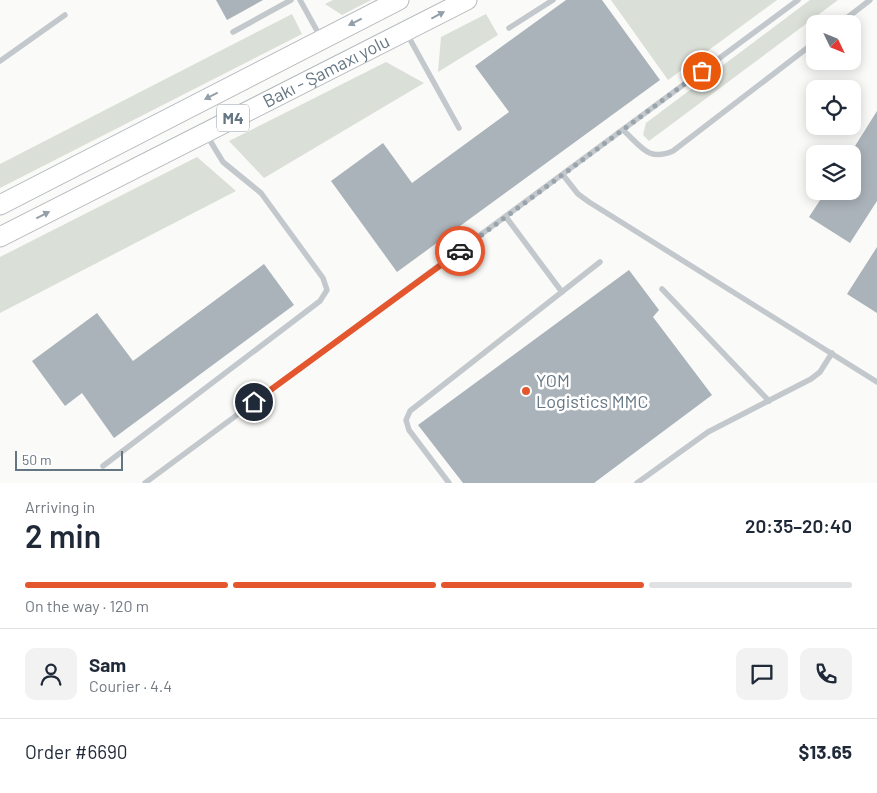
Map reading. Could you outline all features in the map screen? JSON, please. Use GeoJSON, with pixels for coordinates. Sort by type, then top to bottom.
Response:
{"type":"FeatureCollection","features":[{"type":"Feature","properties":{"kind":"highway","name":"Bakı - Şamaxı yolu"},"geometry":{"type":"LineString","coordinates":[[0,205],[399,0]]}},
{"type":"Feature","properties":{"kind":"highway","name":"Bakı - Şamaxı yolu"},"geometry":{"type":"LineString","coordinates":[[0,237],[467,0]]}},
{"type":"Feature","properties":{"kind":"lane"},"geometry":{"type":"LineString","coordinates":[[233,32],[290,0]]}},
{"type":"Feature","properties":{"kind":"lane"},"geometry":{"type":"LineString","coordinates":[[300,0],[322,39]]}},
{"type":"Feature","properties":{"kind":"lane"},"geometry":{"type":"LineString","coordinates":[[509,28],[552,0]]}},
{"type":"Feature","properties":{"kind":"lane"},"geometry":{"type":"LineString","coordinates":[[145,483],[798,0]]}},
{"type":"Feature","properties":{"kind":"lane"},"geometry":{"type":"LineString","coordinates":[[851,15],[870,0]]}},
{"type":"Feature","properties":{"kind":"lane"},"geometry":{"type":"LineString","coordinates":[[0,61],[66,15]]}},
{"type":"Feature","properties":{"kind":"lane"},"geometry":{"type":"LineString","coordinates":[[406,32],[459,128]]}},
{"type":"Feature","properties":{"kind":"lane"},"geometry":{"type":"LineString","coordinates":[[622,130],[652,156],[667,154],[806,49]]}},
{"type":"Feature","properties":{"kind":"lane"},"geometry":{"type":"LineString","coordinates":[[104,466],[320,301],[327,290],[324,278],[267,201],[223,162],[205,133]]}},
{"type":"Feature","properties":{"kind":"lane"},"geometry":{"type":"LineString","coordinates":[[563,175],[578,194],[589,202],[877,382]]}},
{"type":"Feature","properties":{"kind":"lane"},"geometry":{"type":"LineString","coordinates":[[506,217],[562,292]]}},
{"type":"Feature","properties":{"kind":"lane"},"geometry":{"type":"LineString","coordinates":[[449,483],[409,430],[406,420],[410,411],[600,262]]}},
{"type":"Feature","properties":{"kind":"lane"},"geometry":{"type":"LineString","coordinates":[[662,289],[769,401]]}},
{"type":"Feature","properties":{"kind":"lane"},"geometry":{"type":"LineString","coordinates":[[637,483],[708,432],[811,379],[820,372],[832,353]]}},
{"type":"Feature","properties":{"kind":"shaded area"},"geometry":{"type":"Polygon","coordinates":[[[333,0],[371,0],[342,15],[325,4],[333,0]]]}},
{"type":"Feature","properties":{"kind":"shaded area"},"geometry":{"type":"Polygon","coordinates":[[[611,0],[777,0],[668,80],[611,0]]]}},
{"type":"Feature","properties":{"kind":"shaded area"},"geometry":{"type":"Polygon","coordinates":[[[810,0],[838,0],[818,15],[806,15],[806,24],[649,141],[643,135],[646,123],[810,0]]]}},
{"type":"Feature","properties":{"kind":"shaded area"},"geometry":{"type":"Polygon","coordinates":[[[292,14],[302,34],[0,188],[0,164],[292,14]]]}},
{"type":"Feature","properties":{"kind":"shaded area"},"geometry":{"type":"Polygon","coordinates":[[[486,14],[498,35],[438,72],[441,37],[486,14]]]}},
{"type":"Feature","properties":{"kind":"shaded area"},"geometry":{"type":"Polygon","coordinates":[[[386,62],[424,83],[264,178],[229,141],[386,62]]]}},
{"type":"Feature","properties":{"kind":"shaded area"},"geometry":{"type":"Polygon","coordinates":[[[197,157],[236,191],[0,313],[0,257],[197,157]]]}},
{"type":"Feature","properties":{"kind":"building"},"geometry":{"type":"Polygon","coordinates":[[[216,0],[263,0],[227,20],[216,0]]]}},
{"type":"Feature","properties":{"kind":"building"},"geometry":{"type":"Polygon","coordinates":[[[566,0],[602,0],[660,80],[397,272],[331,181],[383,143],[412,183],[509,112],[475,66],[566,0]]]}},
{"type":"Feature","properties":{"kind":"building"},"geometry":{"type":"Polygon","coordinates":[[[877,111],[877,201],[850,243],[809,217],[820,200],[861,200],[861,145],[856,145],[877,111]]]}},
{"type":"Feature","properties":{"kind":"building"},"geometry":{"type":"Polygon","coordinates":[[[877,247],[877,313],[847,294],[877,247]]]}},
{"type":"Feature","properties":{"kind":"building"},"geometry":{"type":"Polygon","coordinates":[[[264,264],[294,305],[114,438],[82,393],[65,406],[32,361],[97,313],[133,361],[264,264]]]}},
{"type":"Feature","properties":{"kind":"building"},"geometry":{"type":"Polygon","coordinates":[[[629,270],[659,310],[653,317],[712,395],[594,483],[463,483],[418,425],[629,270]]]}},
{"type":"Feature","properties":{"kind":"way so far"},"geometry":{"type":"LineString","coordinates":[[460,251],[702,71]]}},
{"type":"Feature","properties":{"kind":"place","name":"YOM Logistics MMC"},"geometry":{"type":"Point","coordinates":[526,391]}},
{"type":"Feature","properties":{"kind":"route"},"geometry":{"type":"LineString","coordinates":[[254,402],[460,251]]}}]}
